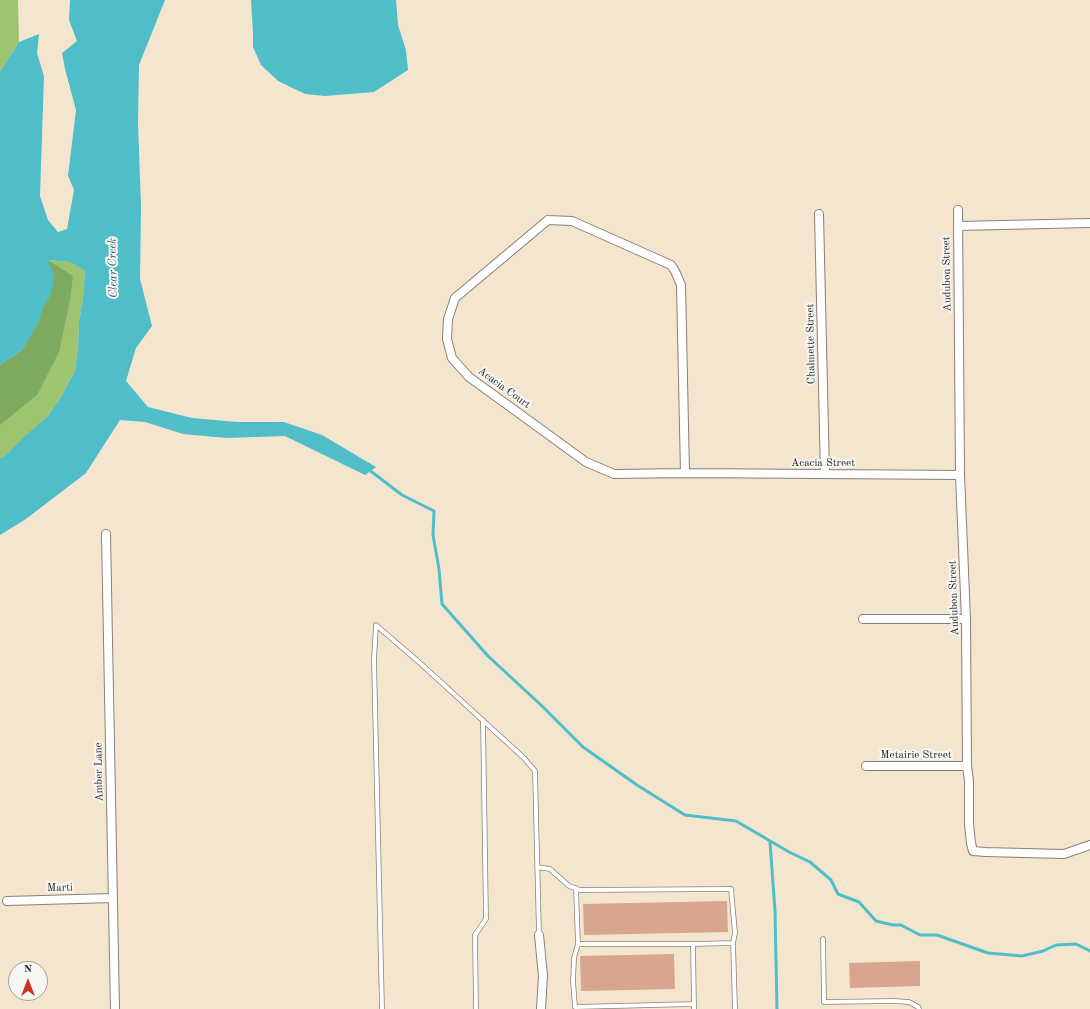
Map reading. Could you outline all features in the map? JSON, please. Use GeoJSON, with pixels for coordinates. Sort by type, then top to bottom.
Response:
{"type":"FeatureCollection","features":[{"type":"Feature","properties":{"kind":"street","name":"Audubon Street"},"geometry":{"type":"LineString","coordinates":[[958,210],[960,474],[966,619],[967,766],[969,781],[970,843],[973,851],[1064,854],[1090,845]]}},
{"type":"Feature","properties":{"kind":"street","name":"Chalmette Street"},"geometry":{"type":"LineString","coordinates":[[819,214],[825,474]]}},
{"type":"Feature","properties":{"kind":"street","name":"Acacia Court"},"geometry":{"type":"LineString","coordinates":[[548,220],[572,221],[671,264],[681,285],[685,472],[614,474],[586,462],[469,377],[452,358],[447,339],[448,320],[455,298],[548,220]]}},
{"type":"Feature","properties":{"kind":"street"},"geometry":{"type":"LineString","coordinates":[[958,226],[1090,223]]}},
{"type":"Feature","properties":{"kind":"street","name":"Acacia Street"},"geometry":{"type":"LineString","coordinates":[[685,472],[960,474]]}},
{"type":"Feature","properties":{"kind":"street","name":"Amber Lane"},"geometry":{"type":"LineString","coordinates":[[106,534],[115,1009]]}},
{"type":"Feature","properties":{"kind":"street"},"geometry":{"type":"LineString","coordinates":[[863,619],[966,619]]}},
{"type":"Feature","properties":{"kind":"street","name":"Metairie Street"},"geometry":{"type":"LineString","coordinates":[[866,766],[967,766]]}},
{"type":"Feature","properties":{"kind":"street","name":"Marti"},"geometry":{"type":"LineString","coordinates":[[8,901],[113,898]]}},
{"type":"Feature","properties":{"kind":"street"},"geometry":{"type":"LineString","coordinates":[[539,935],[543,976],[541,1009]]}},
{"type":"Feature","properties":{"kind":"lane"},"geometry":{"type":"LineString","coordinates":[[382,1009],[374,660],[376,625],[483,720],[524,758],[535,771],[539,935]]}},
{"type":"Feature","properties":{"kind":"lane"},"geometry":{"type":"LineString","coordinates":[[476,1009],[475,935],[486,919],[483,720]]}},
{"type":"Feature","properties":{"kind":"lane"},"geometry":{"type":"LineString","coordinates":[[537,867],[550,869],[569,886],[580,890],[731,889],[735,933],[733,943],[735,1009]]}},
{"type":"Feature","properties":{"kind":"lane"},"geometry":{"type":"LineString","coordinates":[[576,888],[578,944],[574,958],[572,981],[575,1008],[694,1007],[693,944]]}},
{"type":"Feature","properties":{"kind":"lane"},"geometry":{"type":"LineString","coordinates":[[823,938],[824,1002],[909,1002],[919,1009]]}},
{"type":"Feature","properties":{"kind":"lane"},"geometry":{"type":"LineString","coordinates":[[578,944],[733,943]]}},
{"type":"Feature","properties":{"kind":"green space"},"geometry":{"type":"Polygon","coordinates":[[[0,0],[18,0],[19,42],[0,72],[0,0]]]}},
{"type":"Feature","properties":{"kind":"green space"},"geometry":{"type":"Polygon","coordinates":[[[48,260],[71,262],[85,271],[75,371],[62,395],[48,416],[6,455],[0,458],[0,365],[23,349],[48,260]]]}},
{"type":"Feature","properties":{"kind":"green space"},"geometry":{"type":"Polygon","coordinates":[[[48,260],[73,276],[70,300],[59,352],[37,395],[0,425],[0,365],[23,349],[38,323],[42,309],[51,294],[48,260]]]}},
{"type":"Feature","properties":{"kind":"water","name":"Clear Creek"},"geometry":{"type":"Polygon","coordinates":[[[70,0],[165,0],[139,65],[138,123],[141,206],[140,279],[152,326],[136,348],[126,381],[148,407],[192,418],[237,422],[284,422],[322,435],[376,467],[365,475],[285,436],[227,438],[183,434],[145,422],[120,420],[86,473],[26,519],[0,535],[0,458],[6,455],[48,416],[62,395],[75,371],[85,271],[70,262],[48,260],[54,277],[51,294],[42,309],[38,323],[23,349],[0,365],[0,72],[19,42],[39,34],[37,53],[44,76],[40,196],[48,220],[58,232],[67,229],[74,190],[68,176],[76,110],[62,53],[77,41],[69,20],[70,0]]]}},
{"type":"Feature","properties":{"kind":"water"},"geometry":{"type":"Polygon","coordinates":[[[251,0],[396,0],[398,25],[406,50],[408,70],[374,92],[325,96],[305,94],[278,81],[261,65],[253,47],[251,0]]]}},
{"type":"Feature","properties":{"kind":"building"},"geometry":{"type":"Polygon","coordinates":[[[727,901],[728,932],[584,935],[583,904],[727,901]]]}},
{"type":"Feature","properties":{"kind":"building"},"geometry":{"type":"Polygon","coordinates":[[[674,954],[675,989],[581,991],[580,956],[674,954]]]}},
{"type":"Feature","properties":{"kind":"building"},"geometry":{"type":"Polygon","coordinates":[[[920,961],[920,986],[850,988],[849,963],[920,961]]]}},
{"type":"Feature","properties":{"kind":"waterway"},"geometry":{"type":"LineString","coordinates":[[368,469],[402,495],[434,511],[433,535],[439,569],[442,604],[488,656],[542,706],[583,747],[637,785],[685,815],[736,821],[789,852],[810,862],[831,880],[838,894],[859,902],[876,921],[893,925],[901,925],[920,935],[937,935],[988,953],[1022,956],[1043,951],[1056,945],[1076,944],[1090,951]]}},
{"type":"Feature","properties":{"kind":"waterway"},"geometry":{"type":"LineString","coordinates":[[770,842],[775,911],[777,1009]]}}]}
